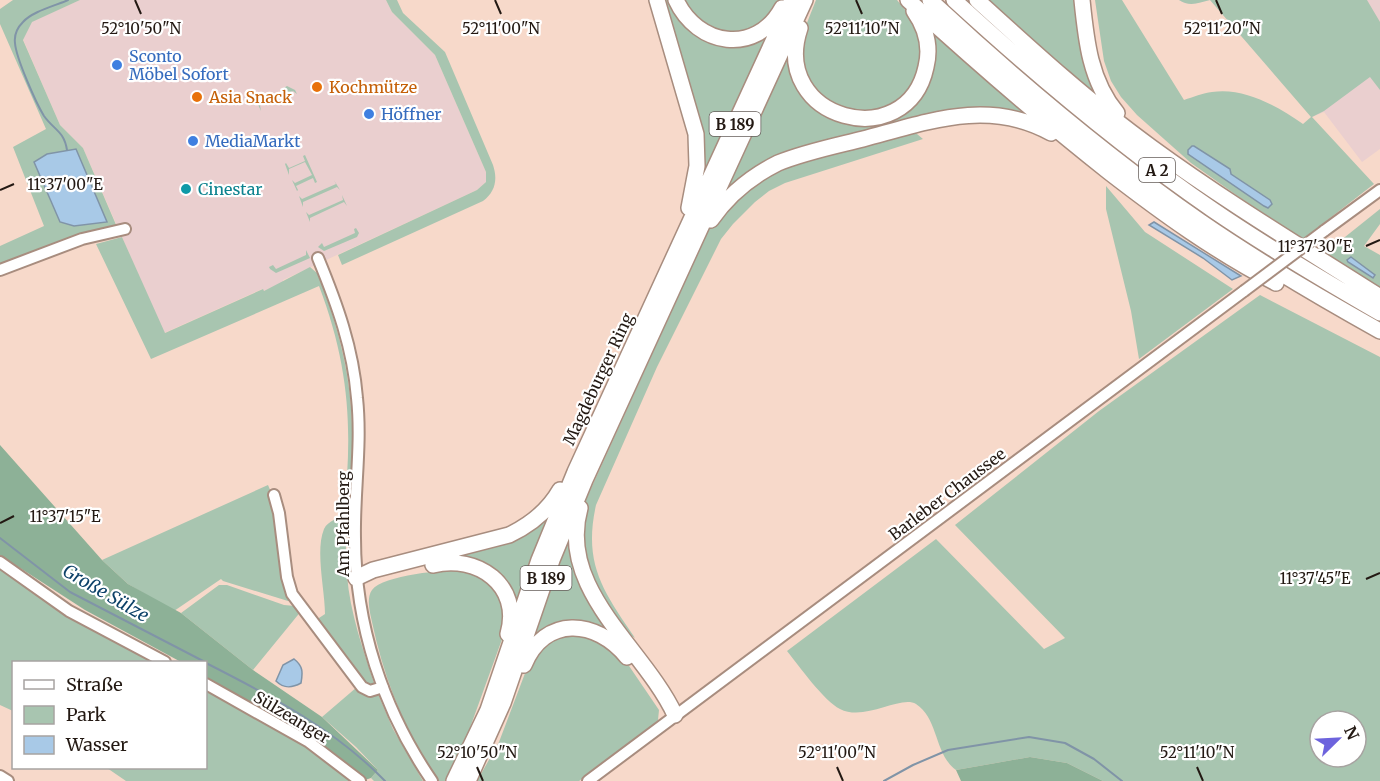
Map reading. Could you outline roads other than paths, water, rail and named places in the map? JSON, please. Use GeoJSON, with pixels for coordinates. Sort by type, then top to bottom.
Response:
{"type":"FeatureCollection","features":[{"type":"Feature","properties":{"kind":"highway"},"geometry":{"type":"LineString","coordinates":[[657,0],[690,108],[698,148],[695,183],[682,255]]}},
{"type":"Feature","properties":{"kind":"highway"},"geometry":{"type":"LineString","coordinates":[[676,0],[686,18],[700,31],[729,40],[744,38],[764,29],[776,18],[786,0]]}},
{"type":"Feature","properties":{"kind":"highway","name":"Magdeburger Ring"},"geometry":{"type":"LineString","coordinates":[[682,255],[792,0]]}},
{"type":"Feature","properties":{"kind":"highway","name":"Magdeburger Ring"},"geometry":{"type":"LineString","coordinates":[[460,778],[501,676],[545,544],[805,0]]}},
{"type":"Feature","properties":{"kind":"highway"},"geometry":{"type":"LineString","coordinates":[[811,0],[795,44],[796,67],[801,80],[815,99],[827,109],[843,116],[861,119],[878,117],[895,110],[915,93],[924,77],[928,56],[926,37],[919,19],[907,0]]}},
{"type":"Feature","properties":{"kind":"highway"},"geometry":{"type":"LineString","coordinates":[[907,0],[998,82],[1169,218],[1275,283],[1314,294]]}},
{"type":"Feature","properties":{"kind":"highway","name":"A 2"},"geometry":{"type":"LineString","coordinates":[[930,0],[1035,94],[1134,173],[1211,229],[1314,294],[1380,331]]}},
{"type":"Feature","properties":{"kind":"highway","name":"A 2"},"geometry":{"type":"LineString","coordinates":[[954,0],[1074,105],[1179,186],[1280,254],[1380,312]]}},
{"type":"Feature","properties":{"kind":"highway"},"geometry":{"type":"LineString","coordinates":[[977,0],[1055,69],[1149,145],[1208,187],[1380,297]]}},
{"type":"Feature","properties":{"kind":"highway"},"geometry":{"type":"LineString","coordinates":[[1082,0],[1086,43],[1097,79],[1114,110],[1149,145]]}},
{"type":"Feature","properties":{"kind":"highway"},"geometry":{"type":"LineString","coordinates":[[682,255],[739,187],[765,169],[805,154],[932,121],[979,114],[1028,122],[1082,151]]}},
{"type":"Feature","properties":{"kind":"highway"},"geometry":{"type":"LineString","coordinates":[[356,578],[373,570],[493,541],[519,530],[548,507],[562,486],[579,450],[591,450],[597,467],[583,498],[577,521],[576,546],[581,570],[592,594],[667,698],[675,716]]}},
{"type":"Feature","properties":{"kind":"highway","name":"Magdeburger Ring"},"geometry":{"type":"LineString","coordinates":[[460,778],[503,703],[591,450]]}},
{"type":"Feature","properties":{"kind":"highway"},"geometry":{"type":"LineString","coordinates":[[356,578],[374,580],[447,562],[466,563],[484,571],[500,586],[510,609],[509,629],[499,665],[501,676]]}},
{"type":"Feature","properties":{"kind":"highway"},"geometry":{"type":"LineString","coordinates":[[503,703],[511,699],[525,660],[542,640],[564,629],[584,628],[600,633],[614,642],[660,702],[675,716]]}},
{"type":"Feature","properties":{"kind":"street","name":"Barleber Chaussee"},"geometry":{"type":"LineString","coordinates":[[588,781],[1380,190]]}},
{"type":"Feature","properties":{"kind":"street"},"geometry":{"type":"LineString","coordinates":[[0,270],[82,239],[125,229]]}},
{"type":"Feature","properties":{"kind":"street","name":"Am Pfahlberg"},"geometry":{"type":"LineString","coordinates":[[318,258],[342,319],[356,385],[359,439],[355,533],[356,578],[366,633],[383,687],[402,732],[432,781]]}},
{"type":"Feature","properties":{"kind":"street"},"geometry":{"type":"LineString","coordinates":[[274,495],[279,513],[288,582],[294,597],[362,687],[371,691],[383,687]]}},
{"type":"Feature","properties":{"kind":"street"},"geometry":{"type":"LineString","coordinates":[[0,562],[69,611],[161,661]]}},
{"type":"Feature","properties":{"kind":"street","name":"Sülzeanger"},"geometry":{"type":"LineString","coordinates":[[207,685],[309,742],[360,781]]}},
{"type":"Feature","properties":{"kind":"street"},"geometry":{"type":"LineString","coordinates":[[0,776],[8,781]]}},
{"type":"Feature","properties":{"kind":"water"},"geometry":{"type":"Polygon","coordinates":[[[1192,146],[1230,169],[1231,174],[1270,200],[1272,204],[1268,208],[1264,206],[1188,154],[1192,146]]]}},
{"type":"Feature","properties":{"kind":"water"},"geometry":{"type":"Polygon","coordinates":[[[76,149],[107,222],[74,226],[60,222],[34,162],[47,154],[76,149]]]}},
{"type":"Feature","properties":{"kind":"water"},"geometry":{"type":"Polygon","coordinates":[[[1154,222],[1241,276],[1232,280],[1203,258],[1149,225],[1154,222]]]}},
{"type":"Feature","properties":{"kind":"water"},"geometry":{"type":"Polygon","coordinates":[[[1351,257],[1375,275],[1373,278],[1348,262],[1347,260],[1351,257]]]}},
{"type":"Feature","properties":{"kind":"water"},"geometry":{"type":"Polygon","coordinates":[[[294,659],[302,670],[301,683],[291,687],[282,685],[276,681],[283,665],[294,659]]]}},
{"type":"Feature","properties":{"kind":"waterway"},"geometry":{"type":"LineString","coordinates":[[67,150],[61,135],[44,116],[36,101],[19,59],[15,40],[18,29],[27,18],[68,0]]}},
{"type":"Feature","properties":{"kind":"waterway","name":"Große Sülze"},"geometry":{"type":"LineString","coordinates":[[0,538],[70,592],[203,661]]}},
{"type":"Feature","properties":{"kind":"waterway","name":"Große Sülze"},"geometry":{"type":"LineString","coordinates":[[207,664],[323,729],[366,762],[385,781]]}},
{"type":"Feature","properties":{"kind":"waterway","name":"Große Sülze"},"geometry":{"type":"LineString","coordinates":[[884,781],[948,750],[1029,737],[1065,743],[1094,759],[1122,781]]}},
{"type":"Feature","properties":{"kind":"place","name":"Sconto Möbel Sofort"},"geometry":{"type":"Point","coordinates":[117,65]}},
{"type":"Feature","properties":{"kind":"place","name":"Kochmütze"},"geometry":{"type":"Point","coordinates":[317,87]}},
{"type":"Feature","properties":{"kind":"place","name":"Asia Snack"},"geometry":{"type":"Point","coordinates":[197,97]}},
{"type":"Feature","properties":{"kind":"place","name":"Höffner"},"geometry":{"type":"Point","coordinates":[369,114]}},
{"type":"Feature","properties":{"kind":"place","name":"MediaMarkt"},"geometry":{"type":"Point","coordinates":[193,141]}},
{"type":"Feature","properties":{"kind":"place","name":"Cinestar"},"geometry":{"type":"Point","coordinates":[186,189]}}]}
